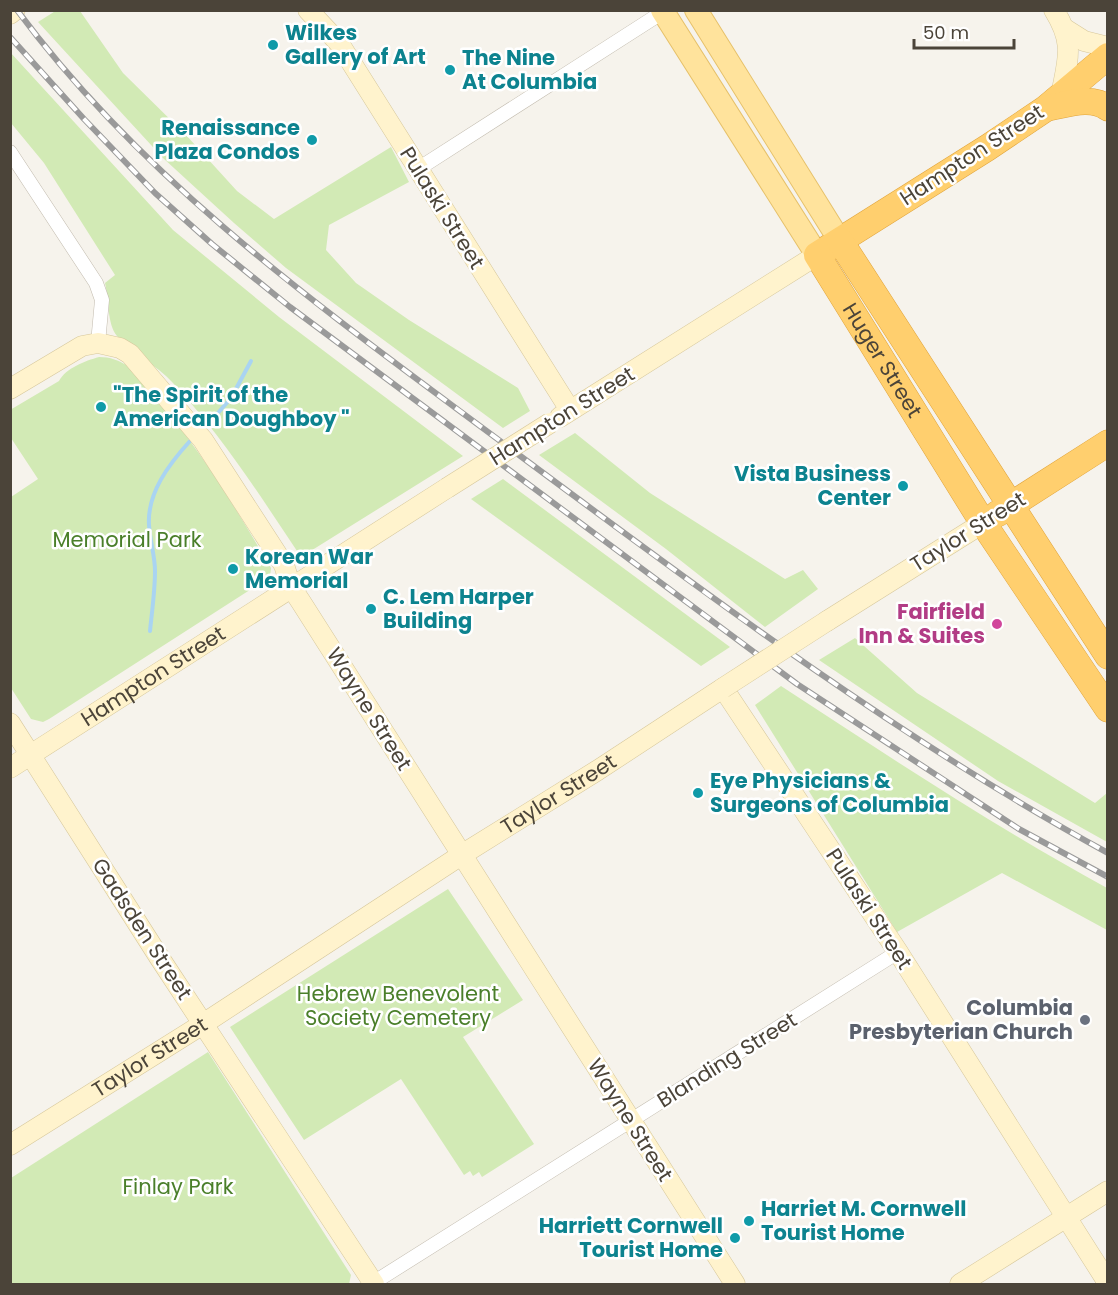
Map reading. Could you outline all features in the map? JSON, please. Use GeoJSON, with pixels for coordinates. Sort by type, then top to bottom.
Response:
{"type":"FeatureCollection","features":[{"type":"Feature","properties":{"kind":"highway","name":"Hampton Street"},"geometry":{"type":"LineString","coordinates":[[817,255],[987,148],[1053,102],[1107,56]]}},
{"type":"Feature","properties":{"kind":"highway"},"geometry":{"type":"LineString","coordinates":[[1053,102],[1090,101],[1101,103],[1107,108]]}},
{"type":"Feature","properties":{"kind":"highway","name":"Huger Street"},"geometry":{"type":"LineString","coordinates":[[840,241],[1107,656]]}},
{"type":"Feature","properties":{"kind":"highway","name":"Huger Street"},"geometry":{"type":"LineString","coordinates":[[817,255],[983,523],[1107,709]]}},
{"type":"Feature","properties":{"kind":"highway","name":"Taylor Street"},"geometry":{"type":"LineString","coordinates":[[983,523],[1107,443]]}},
{"type":"Feature","properties":{"kind":"main road","name":"Huger Street"},"geometry":{"type":"LineString","coordinates":[[696,10],[840,241]]}},
{"type":"Feature","properties":{"kind":"main road","name":"Huger Street"},"geometry":{"type":"LineString","coordinates":[[663,11],[817,255]]}},
{"type":"Feature","properties":{"kind":"street"},"geometry":{"type":"LineString","coordinates":[[10,14],[15,10]]}},
{"type":"Feature","properties":{"kind":"street","name":"Pulaski Street"},"geometry":{"type":"LineString","coordinates":[[308,10],[326,27],[339,44],[570,410]]}},
{"type":"Feature","properties":{"kind":"street"},"geometry":{"type":"LineString","coordinates":[[1053,102],[1068,55],[1065,29],[1054,10]]}},
{"type":"Feature","properties":{"kind":"street"},"geometry":{"type":"LineString","coordinates":[[418,169],[663,11]]}},
{"type":"Feature","properties":{"kind":"street"},"geometry":{"type":"LineString","coordinates":[[1065,29],[1084,41],[1107,47]]}},
{"type":"Feature","properties":{"kind":"street"},"geometry":{"type":"LineString","coordinates":[[10,152],[99,289],[102,300],[98,343],[82,346],[10,389]]}},
{"type":"Feature","properties":{"kind":"street","name":"Hampton Street"},"geometry":{"type":"LineString","coordinates":[[10,768],[291,587],[817,255]]}},
{"type":"Feature","properties":{"kind":"street","name":"Wayne Street"},"geometry":{"type":"LineString","coordinates":[[98,343],[120,348],[130,354],[203,440],[284,565],[291,587],[735,1284]]}},
{"type":"Feature","properties":{"kind":"street","name":"Taylor Street"},"geometry":{"type":"LineString","coordinates":[[10,1145],[203,1024],[463,854],[983,523]]}},
{"type":"Feature","properties":{"kind":"street","name":"Pulaski Street"},"geometry":{"type":"LineString","coordinates":[[723,688],[898,952],[1107,1283]]}},
{"type":"Feature","properties":{"kind":"street","name":"Gadsden Street"},"geometry":{"type":"LineString","coordinates":[[10,723],[373,1284]]}},
{"type":"Feature","properties":{"kind":"street","name":"Blanding Street"},"geometry":{"type":"LineString","coordinates":[[373,1284],[898,952]]}},
{"type":"Feature","properties":{"kind":"street"},"geometry":{"type":"LineString","coordinates":[[960,1284],[1107,1191]]}},
{"type":"Feature","properties":{"kind":"green space"},"geometry":{"type":"Polygon","coordinates":[[[57,10],[80,11],[123,73],[186,135],[237,191],[274,219],[391,147],[409,182],[329,225],[326,250],[356,283],[409,320],[518,388],[530,411],[503,428],[286,268],[163,158],[38,22],[57,10]]]}},
{"type":"Feature","properties":{"kind":"green space"},"geometry":{"type":"Polygon","coordinates":[[[10,52],[173,230],[279,317],[463,456],[301,557],[240,467],[191,403],[167,377],[130,348],[114,331],[105,283],[115,275],[44,163],[11,123],[10,52]]]}},
{"type":"Feature","properties":{"kind":"green space","name":"Memorial Park"},"geometry":{"type":"Polygon","coordinates":[[[99,357],[114,359],[129,367],[172,418],[203,459],[245,524],[271,568],[270,577],[43,722],[31,719],[11,688],[11,497],[38,479],[11,438],[10,410],[59,381],[71,369],[99,357]]]}},
{"type":"Feature","properties":{"kind":"green space"},"geometry":{"type":"Polygon","coordinates":[[[575,433],[650,493],[785,579],[803,570],[818,589],[765,627],[666,549],[539,455],[575,433]]]}},
{"type":"Feature","properties":{"kind":"green space"},"geometry":{"type":"Polygon","coordinates":[[[503,479],[730,647],[701,666],[471,499],[503,479]]]}},
{"type":"Feature","properties":{"kind":"green space"},"geometry":{"type":"Polygon","coordinates":[[[855,638],[917,693],[1095,803],[1107,793],[1107,842],[998,781],[819,660],[855,638]]]}},
{"type":"Feature","properties":{"kind":"green space"},"geometry":{"type":"Polygon","coordinates":[[[781,686],[983,816],[1107,888],[1107,930],[1002,873],[897,932],[755,705],[781,686]]]}},
{"type":"Feature","properties":{"kind":"green space","name":"Hebrew Benevolent Society Cemetery"},"geometry":{"type":"Polygon","coordinates":[[[448,889],[523,1000],[463,1037],[534,1144],[482,1177],[479,1172],[473,1176],[470,1171],[464,1175],[401,1079],[304,1140],[230,1027],[448,889]]]}},
{"type":"Feature","properties":{"kind":"green space","name":"Finlay Park"},"geometry":{"type":"Polygon","coordinates":[[[208,1052],[351,1275],[349,1284],[11,1284],[11,1178],[208,1052]]]}},
{"type":"Feature","properties":{"kind":"waterway"},"geometry":{"type":"LineString","coordinates":[[211,421],[231,398],[251,361]]}},
{"type":"Feature","properties":{"kind":"waterway"},"geometry":{"type":"LineString","coordinates":[[150,631],[155,571],[149,513],[156,490],[167,469],[190,441]]}},
{"type":"Feature","properties":{"kind":"railway"},"geometry":{"type":"LineString","coordinates":[[17,10],[70,76],[126,137],[249,249],[381,352],[804,663],[954,762],[1030,809],[1108,853]]}},
{"type":"Feature","properties":{"kind":"railway"},"geometry":{"type":"LineString","coordinates":[[10,37],[155,193],[212,244],[290,307],[797,684],[1019,829],[1108,877]]}},
{"type":"Feature","properties":{"kind":"place","name":"Wilkes Gallery of Art"},"geometry":{"type":"Point","coordinates":[273,45]}},
{"type":"Feature","properties":{"kind":"place","name":"The Nine At Columbia"},"geometry":{"type":"Point","coordinates":[450,70]}},
{"type":"Feature","properties":{"kind":"place","name":"Renaissance Plaza Condos"},"geometry":{"type":"Point","coordinates":[312,140]}},
{"type":"Feature","properties":{"kind":"place","name":"\"The Spirit of the American Doughboy \""},"geometry":{"type":"Point","coordinates":[101,407]}},
{"type":"Feature","properties":{"kind":"place","name":"Vista Business Center"},"geometry":{"type":"Point","coordinates":[903,486]}},
{"type":"Feature","properties":{"kind":"place","name":"Korean War Memorial"},"geometry":{"type":"Point","coordinates":[233,569]}},
{"type":"Feature","properties":{"kind":"place","name":"C. Lem Harper Building"},"geometry":{"type":"Point","coordinates":[371,609]}},
{"type":"Feature","properties":{"kind":"place","name":"Fairfield Inn & Suites"},"geometry":{"type":"Point","coordinates":[997,624]}},
{"type":"Feature","properties":{"kind":"place","name":"Eye Physicians & Surgeons of Columbia"},"geometry":{"type":"Point","coordinates":[698,793]}},
{"type":"Feature","properties":{"kind":"place","name":"Columbia Presbyterian Church"},"geometry":{"type":"Point","coordinates":[1085,1020]}},
{"type":"Feature","properties":{"kind":"place","name":"Harriet M. Cornwell Tourist Home"},"geometry":{"type":"Point","coordinates":[749,1221]}},
{"type":"Feature","properties":{"kind":"place","name":"Harriett Cornwell Tourist Home"},"geometry":{"type":"Point","coordinates":[735,1238]}}]}
